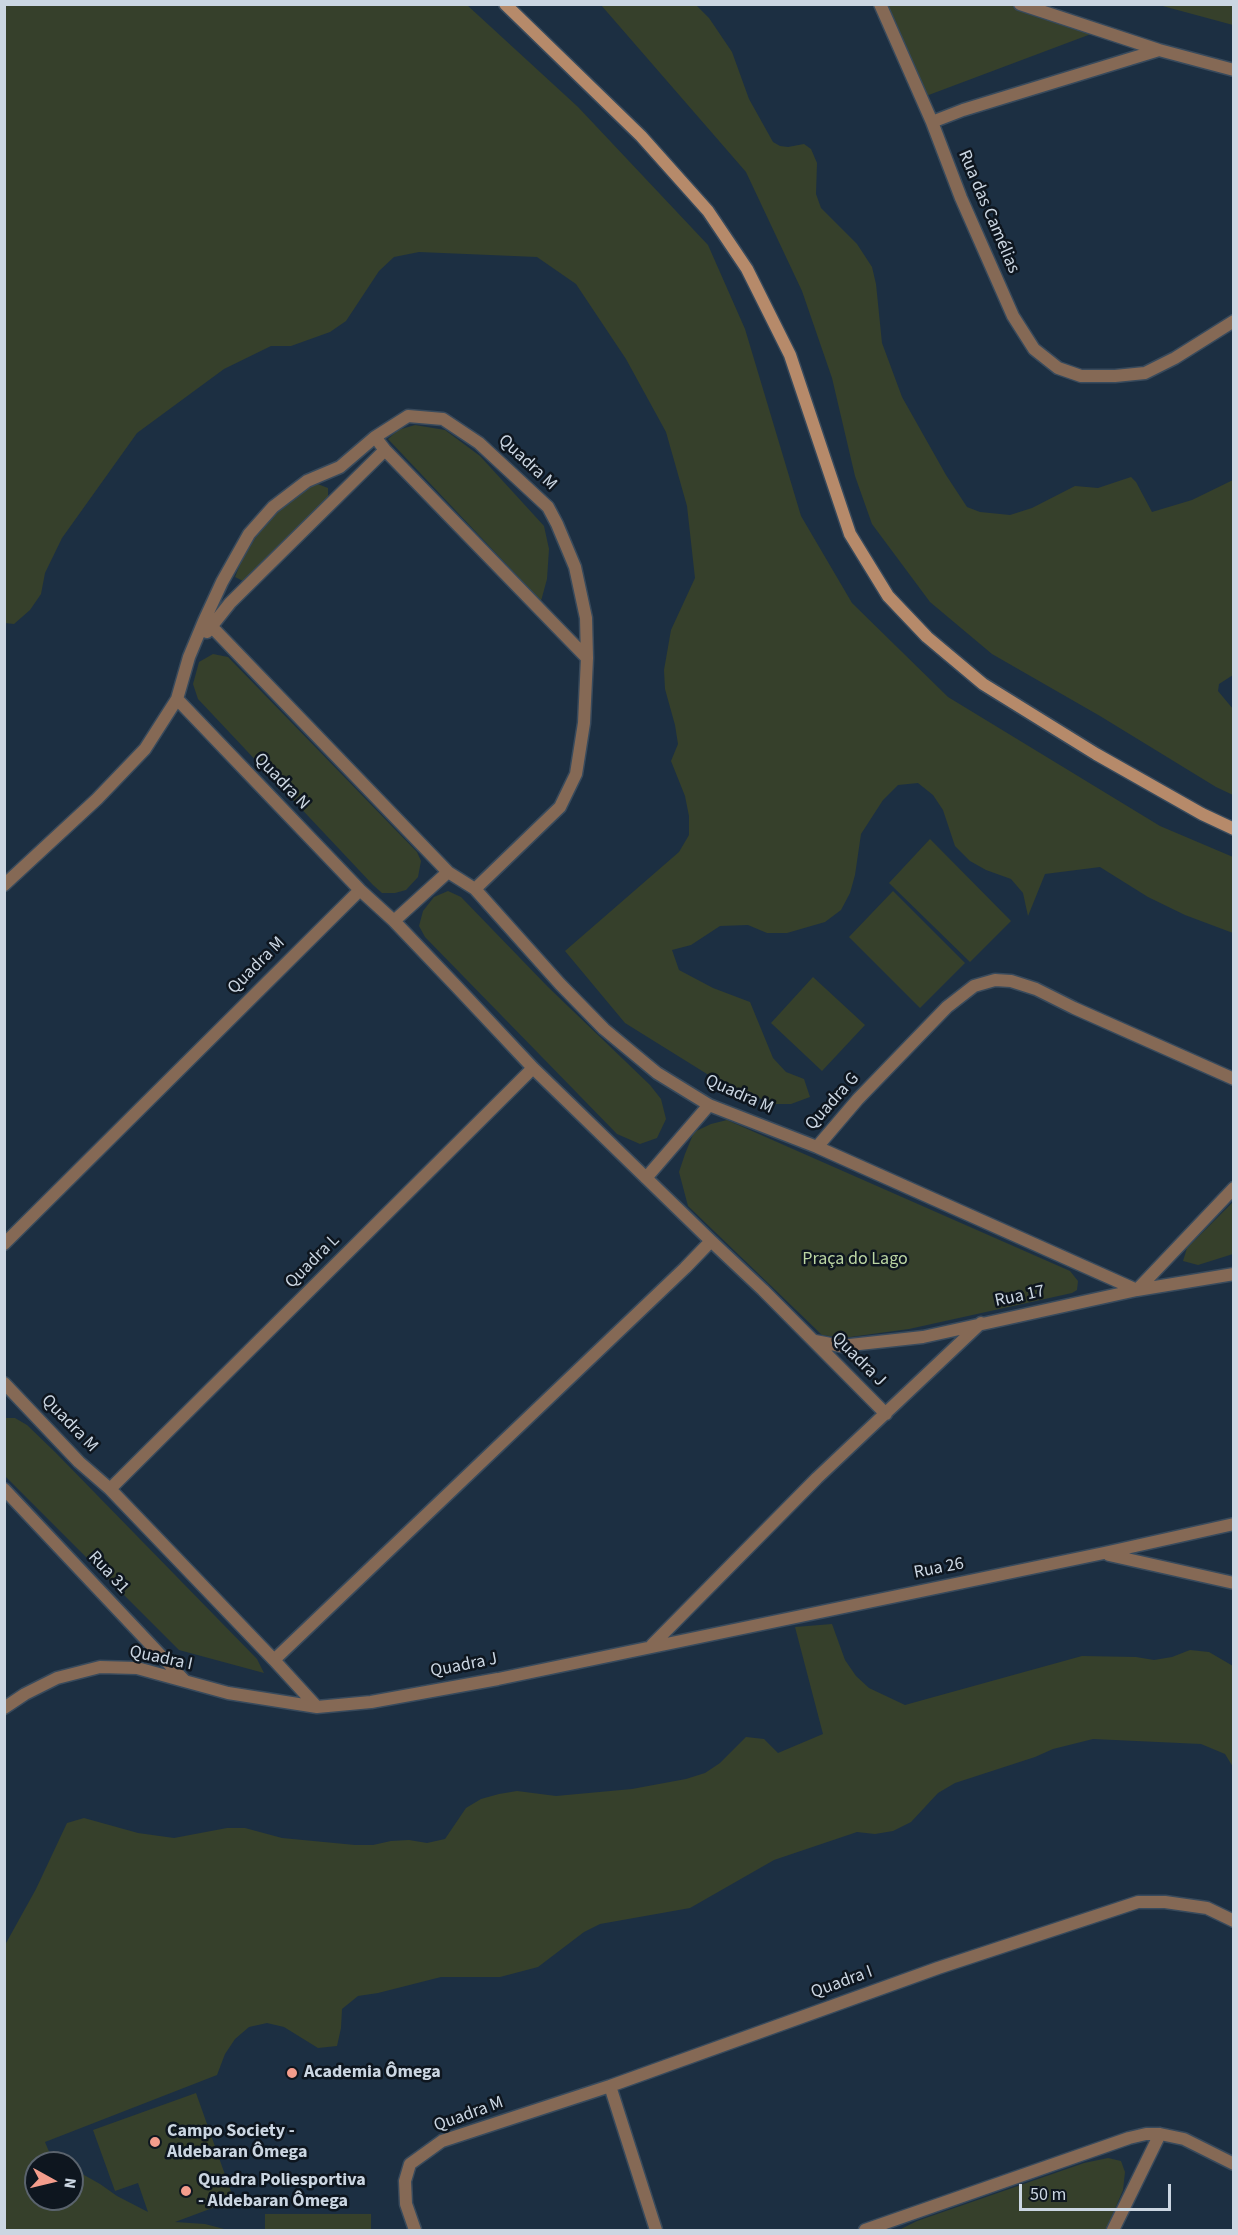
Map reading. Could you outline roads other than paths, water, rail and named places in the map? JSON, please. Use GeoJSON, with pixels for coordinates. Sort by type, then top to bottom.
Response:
{"type":"FeatureCollection","features":[{"type":"Feature","properties":{"kind":"street"},"geometry":{"type":"LineString","coordinates":[[505,4],[640,136],[708,211],[747,269],[790,355],[850,534],[888,596],[927,638],[983,684],[1096,754],[1233,829]]}},
{"type":"Feature","properties":{"kind":"street","name":"Rua das Camélias"},"geometry":{"type":"LineString","coordinates":[[880,4],[1008,305],[1034,349],[1058,368],[1081,376],[1115,376],[1145,372],[1175,358],[1233,321]]}},
{"type":"Feature","properties":{"kind":"street"},"geometry":{"type":"LineString","coordinates":[[1020,4],[1159,50],[1233,70]]}},
{"type":"Feature","properties":{"kind":"street"},"geometry":{"type":"LineString","coordinates":[[932,122],[963,110],[1159,50]]}},
{"type":"Feature","properties":{"kind":"street","name":"Quadra M"},"geometry":{"type":"LineString","coordinates":[[5,884],[98,799],[145,749],[177,699],[189,657],[222,582],[249,534],[273,507],[307,481],[340,467],[375,437],[408,416],[443,419],[479,443],[548,507],[575,567],[586,618],[584,723],[576,774],[560,807],[475,889]]}},
{"type":"Feature","properties":{"kind":"street"},"geometry":{"type":"LineString","coordinates":[[375,437],[587,658]]}},
{"type":"Feature","properties":{"kind":"street","name":"Quadra M"},"geometry":{"type":"LineString","coordinates":[[189,657],[212,626],[261,571],[385,450]]}},
{"type":"Feature","properties":{"kind":"street","name":"Quadra M"},"geometry":{"type":"LineString","coordinates":[[212,626],[448,872],[475,889],[560,984],[604,1029],[657,1072],[710,1105],[817,1147]]}},
{"type":"Feature","properties":{"kind":"street","name":"Quadra N"},"geometry":{"type":"LineString","coordinates":[[177,699],[360,890]]}},
{"type":"Feature","properties":{"kind":"street"},"geometry":{"type":"LineString","coordinates":[[394,921],[448,872]]}},
{"type":"Feature","properties":{"kind":"street"},"geometry":{"type":"LineString","coordinates":[[274,1660],[711,1241],[533,1068],[394,921],[360,890]]}},
{"type":"Feature","properties":{"kind":"street","name":"Quadra M"},"geometry":{"type":"LineString","coordinates":[[4,1244],[360,890]]}},
{"type":"Feature","properties":{"kind":"street","name":"Quadra G"},"geometry":{"type":"LineString","coordinates":[[1137,1290],[817,1147],[946,1007],[974,986],[994,980],[1011,981],[1036,989],[1233,1078]]}},
{"type":"Feature","properties":{"kind":"street","name":"Quadra L"},"geometry":{"type":"LineString","coordinates":[[110,1489],[533,1068]]}},
{"type":"Feature","properties":{"kind":"street"},"geometry":{"type":"LineString","coordinates":[[646,1178],[710,1105]]}},
{"type":"Feature","properties":{"kind":"street"},"geometry":{"type":"LineString","coordinates":[[1137,1290],[1233,1188]]}},
{"type":"Feature","properties":{"kind":"street","name":"Quadra J"},"geometry":{"type":"LineString","coordinates":[[317,1707],[371,1702],[463,1685],[652,1645],[817,1478],[886,1414],[711,1241]]}},
{"type":"Feature","properties":{"kind":"street","name":"Rua 17"},"geometry":{"type":"LineString","coordinates":[[814,1341],[841,1346],[923,1337],[1137,1290],[1233,1274]]}},
{"type":"Feature","properties":{"kind":"street"},"geometry":{"type":"LineString","coordinates":[[886,1414],[981,1323]]}},
{"type":"Feature","properties":{"kind":"street","name":"Quadra M"},"geometry":{"type":"LineString","coordinates":[[6,1388],[79,1462],[110,1489]]}},
{"type":"Feature","properties":{"kind":"street","name":"Rua 31"},"geometry":{"type":"LineString","coordinates":[[4,1489],[185,1681]]}},
{"type":"Feature","properties":{"kind":"street"},"geometry":{"type":"LineString","coordinates":[[110,1489],[317,1707]]}},
{"type":"Feature","properties":{"kind":"street","name":"Rua 26"},"geometry":{"type":"LineString","coordinates":[[652,1645],[1104,1554],[1233,1524]]}},
{"type":"Feature","properties":{"kind":"street"},"geometry":{"type":"LineString","coordinates":[[1104,1554],[1233,1583]]}},
{"type":"Feature","properties":{"kind":"street","name":"Quadra I"},"geometry":{"type":"LineString","coordinates":[[4,1708],[25,1694],[57,1678],[99,1667],[138,1668],[228,1693],[317,1707]]}},
{"type":"Feature","properties":{"kind":"street","name":"Quadra I"},"geometry":{"type":"LineString","coordinates":[[610,2086],[938,1968],[1138,1902],[1165,1902],[1207,1908],[1233,1922]]}},
{"type":"Feature","properties":{"kind":"street"},"geometry":{"type":"LineString","coordinates":[[1207,1908],[1233,1911]]}},
{"type":"Feature","properties":{"kind":"street"},"geometry":{"type":"LineString","coordinates":[[610,2086],[656,2230]]}},
{"type":"Feature","properties":{"kind":"street","name":"Quadra M"},"geometry":{"type":"LineString","coordinates":[[415,2230],[404,2192],[410,2164],[442,2141],[610,2086]]}},
{"type":"Feature","properties":{"kind":"street"},"geometry":{"type":"LineString","coordinates":[[1113,2230],[1160,2134]]}},
{"type":"Feature","properties":{"kind":"street"},"geometry":{"type":"LineString","coordinates":[[870,2230],[1129,2138],[1160,2134],[1184,2139],[1233,2164]]}},
{"type":"Feature","properties":{"kind":"place","name":"Academia Ômega"},"geometry":{"type":"Point","coordinates":[292,2073]}},
{"type":"Feature","properties":{"kind":"place","name":"Campo Society - Aldebaran Ômega"},"geometry":{"type":"Point","coordinates":[155,2142]}},
{"type":"Feature","properties":{"kind":"place","name":"Quadra Poliesportiva - Aldebaran Ômega"},"geometry":{"type":"Point","coordinates":[186,2191]}},
{"type":"Feature","properties":{"kind":"park label","name":"Praça do Lago"},"geometry":{"type":"Point","coordinates":[855,1260]}}]}
